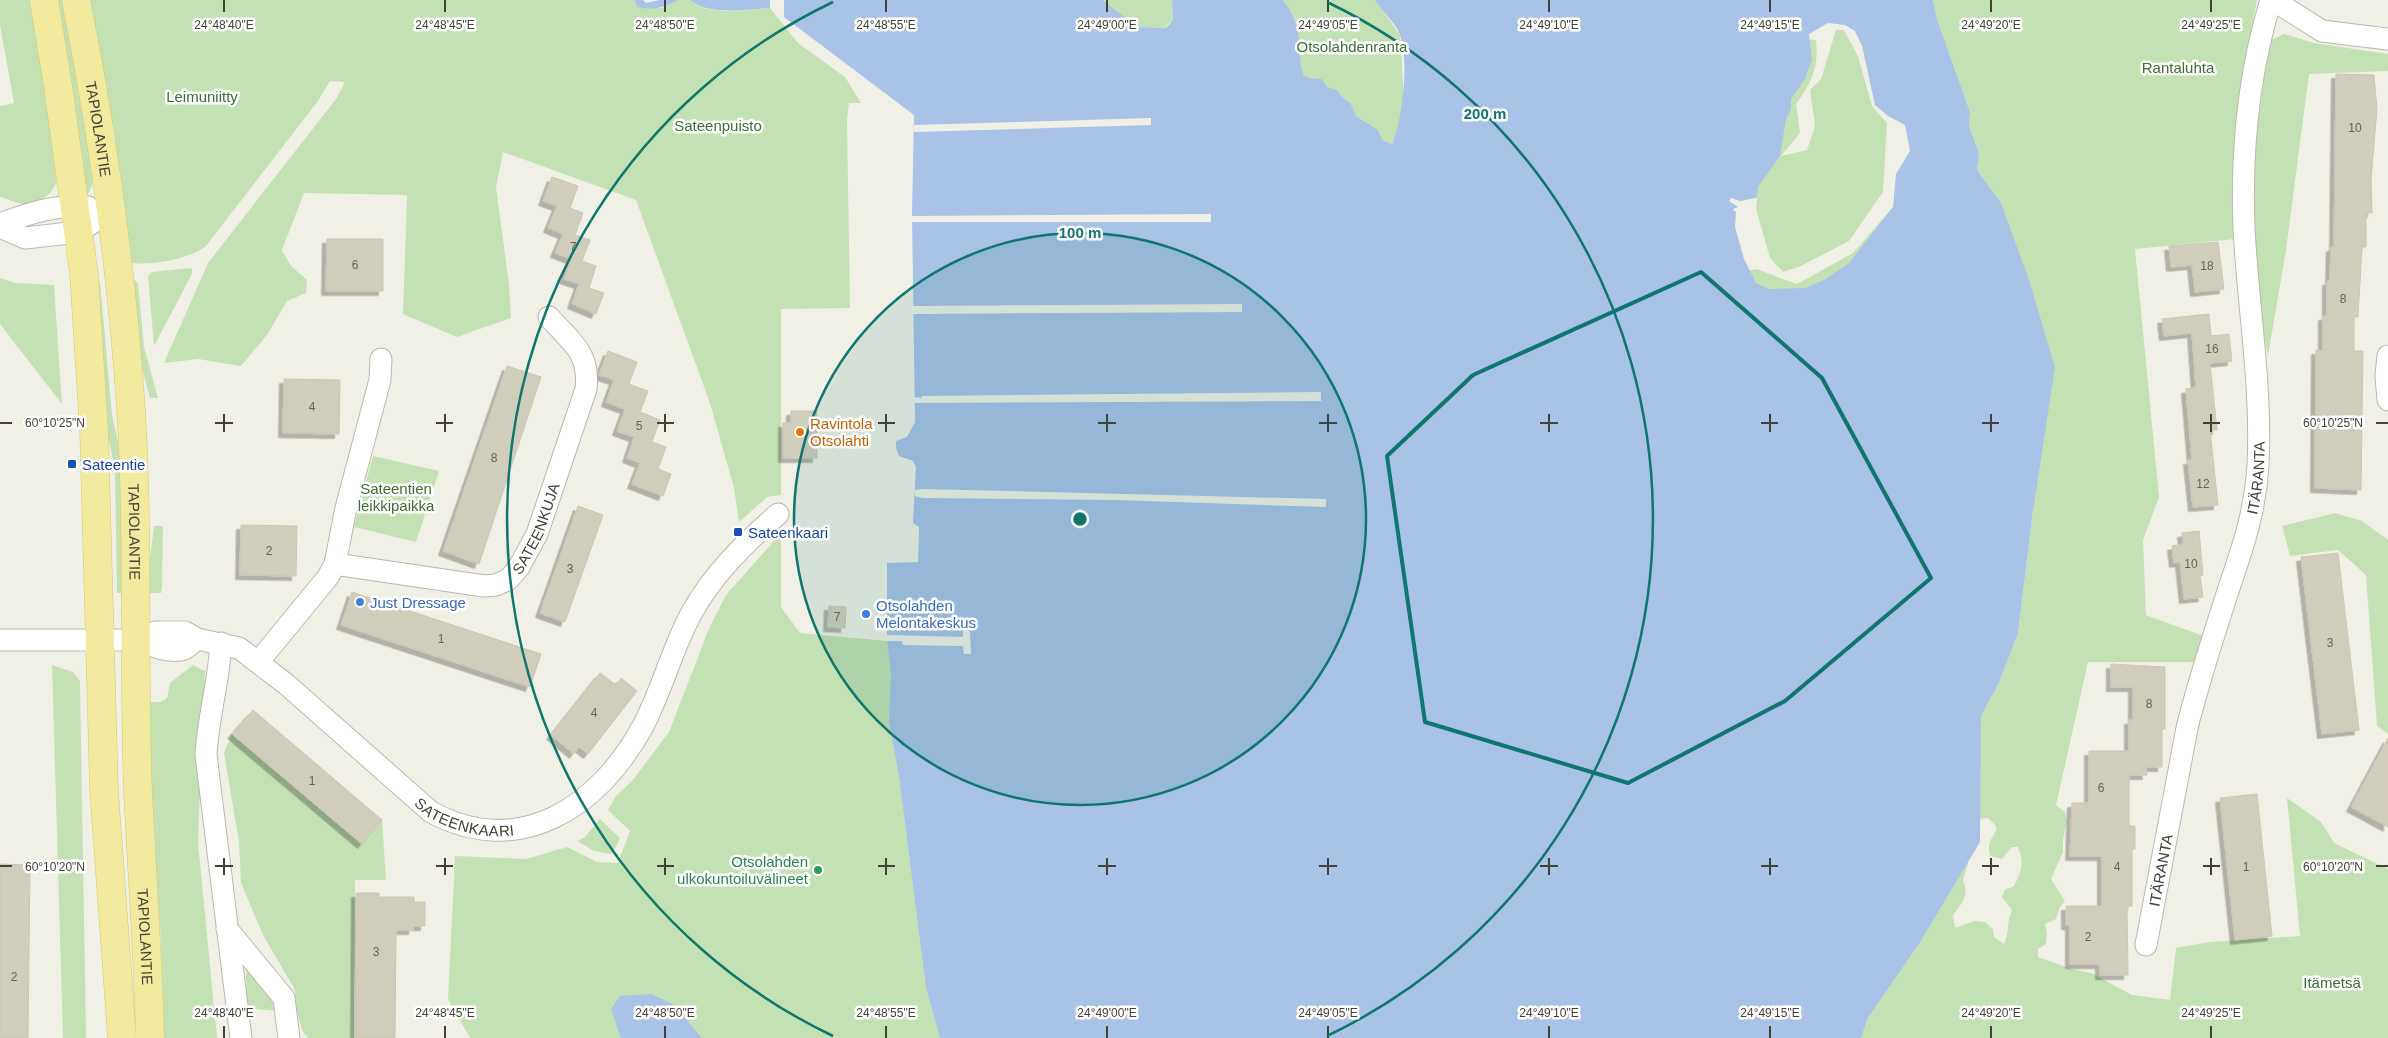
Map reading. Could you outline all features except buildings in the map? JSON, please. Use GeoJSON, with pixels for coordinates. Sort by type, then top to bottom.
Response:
{"type":"FeatureCollection","features":[{"type":"Feature","properties":{"kind":"main road","name":"TAPIOLANTIE"},"geometry":{"type":"LineString","coordinates":[[44,0],[84,274],[94,430],[104,790],[122,1038]]}},
{"type":"Feature","properties":{"kind":"main road","name":"TAPIOLANTIE"},"geometry":{"type":"LineString","coordinates":[[76,0],[104,156],[118,271],[130,410],[137,640],[138,791],[149,970],[150,1038]]}},
{"type":"Feature","properties":{"kind":"street"},"geometry":{"type":"LineString","coordinates":[[2272,0],[2322,31],[2388,39]]}},
{"type":"Feature","properties":{"kind":"street","name":"ITÄRANTA"},"geometry":{"type":"LineString","coordinates":[[2146,945],[2187,728],[2196,694],[2247,537],[2255,503],[2258,411],[2244,229],[2243,165],[2251,76],[2259,38],[2272,0]]}},
{"type":"Feature","properties":{"kind":"street"},"geometry":{"type":"LineString","coordinates":[[0,226],[23,215],[74,205],[111,211]]}},
{"type":"Feature","properties":{"kind":"street"},"geometry":{"type":"LineString","coordinates":[[0,226],[25,238],[78,232],[111,211]]}},
{"type":"Feature","properties":{"kind":"street","name":"SATEENKUJA"},"geometry":{"type":"LineString","coordinates":[[335,564],[484,586],[502,582],[514,574],[538,534],[586,389],[587,376],[584,358],[549,318]]}},
{"type":"Feature","properties":{"kind":"street"},"geometry":{"type":"LineString","coordinates":[[2388,356],[2386,376],[2388,400]]}},
{"type":"Feature","properties":{"kind":"street"},"geometry":{"type":"LineString","coordinates":[[259,661],[306,605],[335,564],[346,508],[380,380],[381,359]]}},
{"type":"Feature","properties":{"kind":"street","name":"SATEENKAARI"},"geometry":{"type":"LineString","coordinates":[[137,640],[161,649],[184,649],[197,639],[240,648],[259,661],[431,812],[455,824],[480,830],[499,831],[527,828],[567,811],[582,800],[612,770],[642,728],[690,615],[702,595],[738,552],[778,514]]}},
{"type":"Feature","properties":{"kind":"street"},"geometry":{"type":"LineString","coordinates":[[0,640],[137,640]]}},
{"type":"Feature","properties":{"kind":"street"},"geometry":{"type":"LineString","coordinates":[[221,643],[220,659],[209,717],[206,755],[241,1038]]}},
{"type":"Feature","properties":{"kind":"street"},"geometry":{"type":"LineString","coordinates":[[227,929],[284,998],[289,1038]]}},
{"type":"Feature","properties":{"kind":"highlighted area"},"geometry":{"type":"Polygon","coordinates":[[[1701,272],[1822,378],[1931,578],[1785,701],[1628,783],[1425,722],[1387,456],[1473,375],[1701,272]]]}},
{"type":"Feature","properties":{"kind":"green space"},"geometry":{"type":"Polygon","coordinates":[[[0,0],[31,0],[58,170],[56,183],[50,193],[28,206],[0,197],[0,106],[14,103],[0,25],[0,0]]]}},
{"type":"Feature","properties":{"kind":"green space"},"geometry":{"type":"Polygon","coordinates":[[[54,0],[65,0],[94,181],[88,194],[86,193],[54,0]]]}},
{"type":"Feature","properties":{"kind":"green space","name":"Sateenpuisto"},"geometry":{"type":"Polygon","coordinates":[[[87,0],[634,0],[637,7],[662,8],[679,0],[690,0],[707,9],[717,10],[770,8],[798,43],[845,77],[861,103],[849,103],[847,120],[850,308],[781,309],[781,495],[767,497],[739,522],[734,488],[710,403],[636,200],[503,152],[496,187],[509,284],[511,318],[457,337],[403,314],[407,195],[304,193],[282,250],[291,266],[307,280],[306,293],[287,301],[267,335],[241,366],[198,359],[164,363],[208,263],[336,99],[345,82],[330,81],[318,101],[206,246],[190,255],[168,261],[157,263],[128,262],[87,0]]]}},
{"type":"Feature","properties":{"kind":"green space"},"geometry":{"type":"Polygon","coordinates":[[[1103,0],[1172,0],[1173,20],[1166,28],[1137,27],[1103,0]]]}},
{"type":"Feature","properties":{"kind":"green space","name":"Otsolahdenranta"},"geometry":{"type":"Polygon","coordinates":[[[1283,0],[1375,0],[1400,35],[1404,97],[1399,125],[1392,144],[1382,140],[1366,122],[1356,116],[1351,104],[1340,96],[1337,90],[1327,87],[1322,79],[1309,78],[1302,75],[1297,28],[1290,10],[1283,0]]]}},
{"type":"Feature","properties":{"kind":"green space"},"geometry":{"type":"Polygon","coordinates":[[[1933,0],[2257,0],[2248,45],[2234,144],[2235,239],[2135,249],[2159,497],[2143,540],[2146,615],[2206,637],[2198,662],[2088,662],[2056,805],[2065,812],[2067,821],[2063,839],[2063,852],[2051,879],[2065,901],[2060,907],[2056,919],[2045,924],[2047,932],[2046,944],[2038,949],[2038,957],[2072,969],[2091,973],[2132,995],[2170,1000],[2176,948],[2210,942],[2300,936],[2287,798],[2321,822],[2334,843],[2388,869],[2388,1038],[1861,1038],[1868,1018],[1921,941],[1969,860],[1963,880],[1965,885],[1964,898],[1953,915],[1955,928],[1974,921],[1985,922],[1993,929],[1994,937],[2004,944],[2012,910],[2002,897],[2005,889],[2013,887],[2021,868],[2018,847],[2012,847],[2002,859],[1990,856],[1989,846],[1996,831],[1996,826],[1988,818],[1979,819],[1981,716],[1999,683],[2018,633],[2033,511],[2001,203],[1977,170],[1979,153],[1969,126],[1970,112],[1937,19],[1933,0]]]}},
{"type":"Feature","properties":{"kind":"green space"},"geometry":{"type":"Polygon","coordinates":[[[1836,30],[1844,30],[1858,56],[1872,106],[1887,123],[1883,192],[1849,241],[1801,266],[1783,272],[1770,258],[1756,209],[1757,198],[1740,201],[1748,194],[1805,39],[1816,40],[1815,66],[1806,89],[1796,104],[1800,133],[1781,156],[1807,150],[1815,126],[1810,90],[1821,79],[1836,30]]]}},
{"type":"Feature","properties":{"kind":"green space"},"geometry":{"type":"Polygon","coordinates":[[[2284,34],[2314,43],[2388,54],[2388,71],[2309,74],[2286,250],[2268,356],[2261,317],[2254,237],[2255,158],[2258,118],[2271,40],[2284,34]]]}},
{"type":"Feature","properties":{"kind":"green space"},"geometry":{"type":"Polygon","coordinates":[[[1893,207],[1856,268],[1778,302],[1743,272],[1757,269],[1797,284],[1853,253],[1893,207]]]}},
{"type":"Feature","properties":{"kind":"green space"},"geometry":{"type":"Polygon","coordinates":[[[192,269],[192,274],[154,346],[148,276],[152,272],[192,269]]]}},
{"type":"Feature","properties":{"kind":"green space"},"geometry":{"type":"Polygon","coordinates":[[[0,278],[16,283],[54,285],[62,404],[0,324],[0,278]]]}},
{"type":"Feature","properties":{"kind":"green space"},"geometry":{"type":"Polygon","coordinates":[[[133,278],[138,284],[144,347],[158,398],[150,398],[137,350],[133,278]]]}},
{"type":"Feature","properties":{"kind":"green space"},"geometry":{"type":"Polygon","coordinates":[[[93,282],[100,282],[112,415],[120,451],[125,593],[117,593],[115,468],[106,428],[93,282]]]}},
{"type":"Feature","properties":{"kind":"green space","name":"Sateentien leikkipaikka"},"geometry":{"type":"Polygon","coordinates":[[[373,456],[439,471],[416,542],[354,527],[373,456]]]}},
{"type":"Feature","properties":{"kind":"green space"},"geometry":{"type":"Polygon","coordinates":[[[2335,513],[2362,521],[2388,540],[2388,734],[2377,726],[2366,575],[2338,550],[2290,556],[2282,526],[2335,513]]]}},
{"type":"Feature","properties":{"kind":"green space"},"geometry":{"type":"Polygon","coordinates":[[[154,526],[163,526],[162,588],[161,593],[146,593],[154,526]]]}},
{"type":"Feature","properties":{"kind":"green space"},"geometry":{"type":"Polygon","coordinates":[[[781,533],[781,607],[800,633],[887,641],[953,1038],[470,1038],[448,999],[455,856],[526,859],[567,847],[597,862],[618,863],[630,831],[608,810],[616,796],[632,781],[669,732],[710,626],[726,595],[781,533]]]}},
{"type":"Feature","properties":{"kind":"green space"},"geometry":{"type":"Polygon","coordinates":[[[52,665],[73,672],[80,681],[86,1038],[63,1038],[52,665]]]}},
{"type":"Feature","properties":{"kind":"green space"},"geometry":{"type":"Polygon","coordinates":[[[193,665],[205,671],[198,842],[217,1038],[162,1038],[161,937],[149,800],[148,702],[161,702],[167,698],[170,683],[193,665]]]}},
{"type":"Feature","properties":{"kind":"green space"},"geometry":{"type":"Polygon","coordinates":[[[232,734],[361,844],[382,820],[386,880],[355,880],[354,1038],[308,1038],[302,1030],[296,1006],[295,990],[263,935],[241,883],[239,842],[224,753],[232,734]]]}},
{"type":"Feature","properties":{"kind":"green space"},"geometry":{"type":"Polygon","coordinates":[[[600,819],[620,838],[612,854],[594,851],[577,841],[585,837],[600,819]]]}},
{"type":"Feature","properties":{"kind":"green space"},"geometry":{"type":"Polygon","coordinates":[[[248,971],[273,992],[277,1011],[247,1008],[246,974],[248,971]]]}},
{"type":"Feature","properties":{"kind":"water"},"geometry":{"type":"Polygon","coordinates":[[[634,0],[643,0],[646,3],[660,0],[679,0],[649,9],[637,7],[634,0]]]}},
{"type":"Feature","properties":{"kind":"water"},"geometry":{"type":"Polygon","coordinates":[[[690,0],[770,0],[770,8],[717,10],[697,5],[690,0]]]}},
{"type":"Feature","properties":{"kind":"water"},"geometry":{"type":"Polygon","coordinates":[[[784,0],[1103,0],[1137,27],[1166,28],[1173,20],[1172,0],[1283,0],[1290,10],[1297,28],[1303,75],[1309,78],[1322,79],[1327,87],[1337,90],[1351,104],[1356,116],[1378,130],[1382,140],[1392,144],[1399,120],[1404,90],[1403,46],[1398,31],[1375,0],[1933,0],[1937,19],[1970,112],[1969,126],[1979,153],[1977,170],[2001,203],[2029,280],[2055,367],[2033,511],[2018,633],[1999,683],[1981,716],[1980,842],[1921,941],[1868,1018],[1861,1038],[940,1038],[926,987],[899,776],[889,722],[891,674],[887,641],[887,563],[918,562],[919,527],[913,523],[916,467],[913,461],[899,456],[896,448],[896,441],[907,437],[915,422],[912,216],[914,115],[784,17],[784,0]],[[1828,23],[1809,34],[1812,60],[1805,79],[1791,99],[1791,109],[1786,119],[1780,156],[1758,187],[1757,197],[1740,201],[1731,198],[1729,201],[1738,207],[1733,209],[1736,212],[1735,227],[1744,259],[1756,283],[1769,289],[1806,288],[1826,279],[1849,263],[1893,207],[1896,174],[1910,151],[1905,125],[1888,116],[1875,105],[1862,46],[1855,31],[1845,25],[1828,23]]]}},
{"type":"Feature","properties":{"kind":"water"},"geometry":{"type":"Polygon","coordinates":[[[651,994],[673,1004],[702,1038],[621,1038],[611,1009],[620,996],[651,994]]]}},
{"type":"Feature","properties":{"kind":"pier"},"geometry":{"type":"Polygon","coordinates":[[[1151,118],[1151,125],[914,132],[914,125],[1151,118]]]}},
{"type":"Feature","properties":{"kind":"pier"},"geometry":{"type":"Polygon","coordinates":[[[1211,214],[1211,222],[912,222],[912,216],[1211,214]]]}},
{"type":"Feature","properties":{"kind":"pier"},"geometry":{"type":"Polygon","coordinates":[[[1242,304],[1242,312],[913,314],[913,306],[1242,304]]]}},
{"type":"Feature","properties":{"kind":"pier"},"geometry":{"type":"Polygon","coordinates":[[[1321,392],[1321,401],[914,403],[914,397],[921,398],[922,396],[1321,392]]]}},
{"type":"Feature","properties":{"kind":"pier"},"geometry":{"type":"Polygon","coordinates":[[[915,490],[1326,499],[1326,507],[1116,500],[923,498],[915,496],[915,490]]]}},
{"type":"Feature","properties":{"kind":"pier"},"geometry":{"type":"Polygon","coordinates":[[[963,631],[970,631],[971,654],[964,654],[963,646],[903,645],[902,641],[887,641],[887,635],[963,637],[963,631]]]}},
{"type":"Feature","properties":{"kind":"place","name":"Ravintola Otsolahti"},"geometry":{"type":"Point","coordinates":[800,432]}},
{"type":"Feature","properties":{"kind":"place","name":"Sateentie"},"geometry":{"type":"Point","coordinates":[72,464]}},
{"type":"Feature","properties":{"kind":"place","name":"Sateenkaari"},"geometry":{"type":"Point","coordinates":[738,532]}},
{"type":"Feature","properties":{"kind":"place","name":"Just Dressage"},"geometry":{"type":"Point","coordinates":[360,602]}},
{"type":"Feature","properties":{"kind":"place","name":"Otsolahden Melontakeskus"},"geometry":{"type":"Point","coordinates":[866,614]}},
{"type":"Feature","properties":{"kind":"place","name":"Otsolahden ulkokuntoiluvälineet"},"geometry":{"type":"Point","coordinates":[818,870]}},
{"type":"Feature","properties":{"kind":"park label","name":"Rantaluhta"},"geometry":{"type":"Point","coordinates":[2178,67]}},
{"type":"Feature","properties":{"kind":"park label","name":"Leimuniitty"},"geometry":{"type":"Point","coordinates":[202,96]}},
{"type":"Feature","properties":{"kind":"park label","name":"Itämetsä"},"geometry":{"type":"Point","coordinates":[2332,982]}}]}
